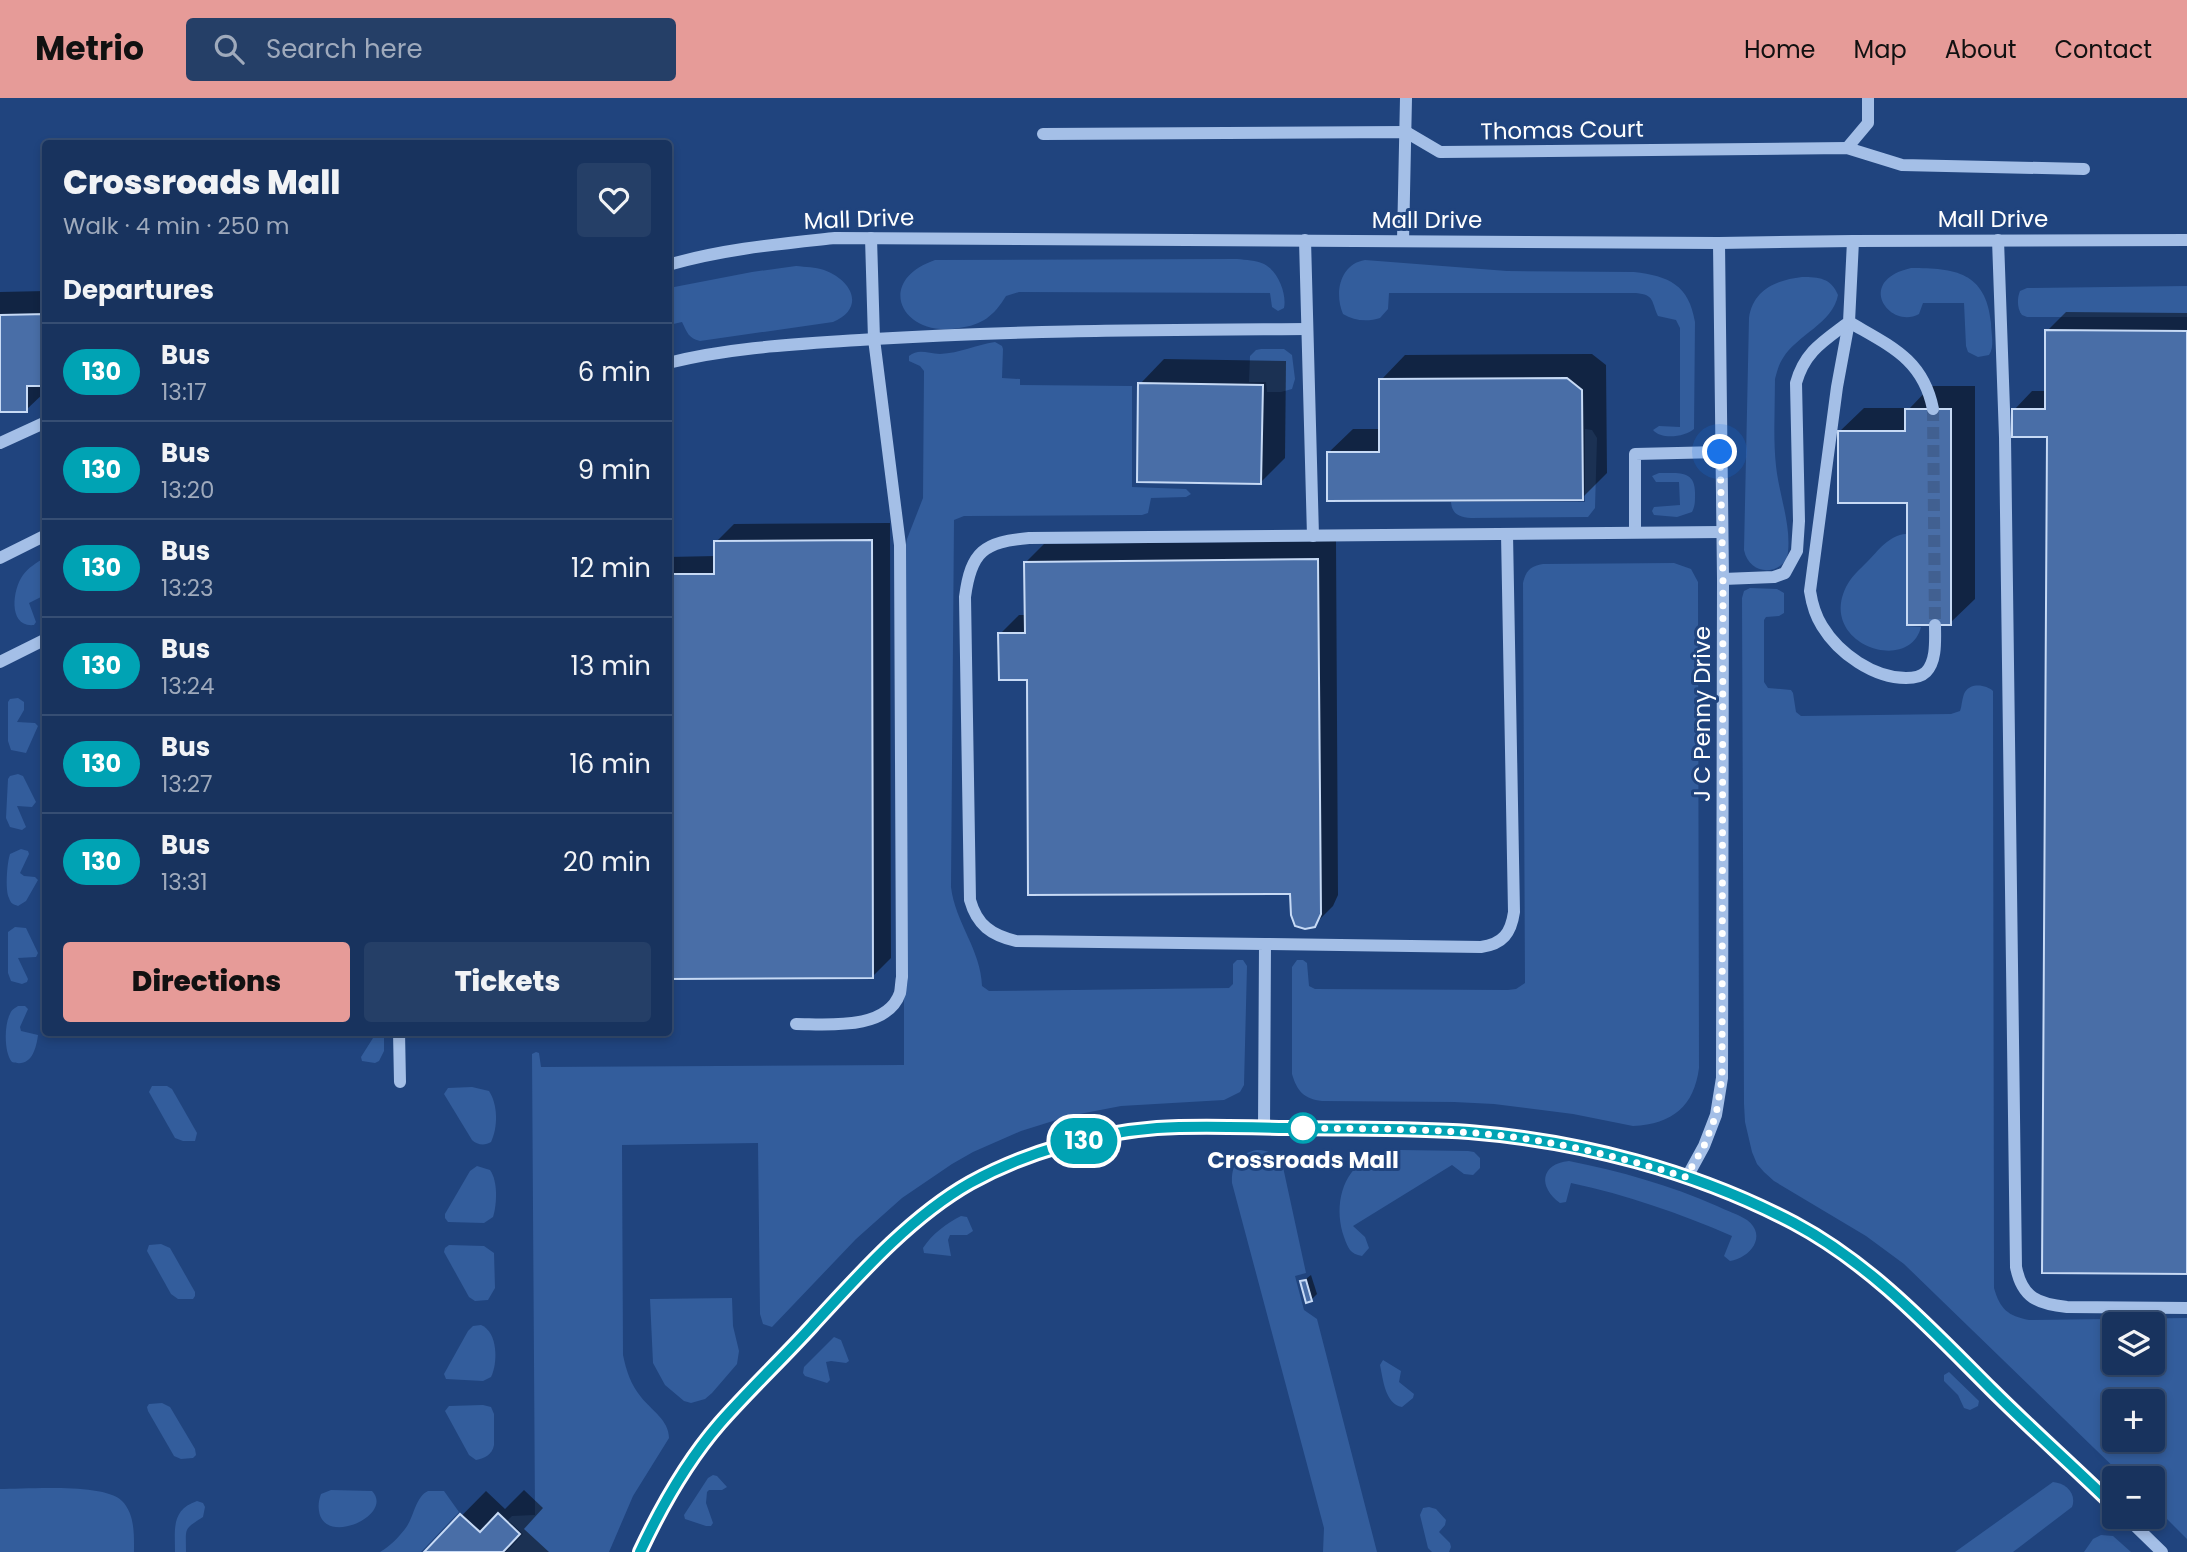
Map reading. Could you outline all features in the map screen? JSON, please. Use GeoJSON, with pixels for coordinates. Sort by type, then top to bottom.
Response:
{"type":"FeatureCollection","features":[{"type":"Feature","properties":{"kind":"street"},"geometry":{"type":"LineString","coordinates":[[1403,241],[1406,98]]}},
{"type":"Feature","properties":{"kind":"street"},"geometry":{"type":"LineString","coordinates":[[1847,148],[1868,123],[1868,98]]}},
{"type":"Feature","properties":{"kind":"street"},"geometry":{"type":"LineString","coordinates":[[1043,134],[1406,132]]}},
{"type":"Feature","properties":{"kind":"street","name":"Thomas Court"},"geometry":{"type":"LineString","coordinates":[[1406,132],[1440,152],[1847,148],[1902,165],[2084,169]]}},
{"type":"Feature","properties":{"kind":"street","name":"Mall Drive"},"geometry":{"type":"LineString","coordinates":[[672,264],[701,256],[835,238],[1719,243],[2187,240]]}},
{"type":"Feature","properties":{"kind":"street"},"geometry":{"type":"LineString","coordinates":[[796,1024],[848,1024],[881,1016],[893,1006],[900,993],[902,977],[900,545],[874,339],[870,238]]}},
{"type":"Feature","properties":{"kind":"street"},"geometry":{"type":"LineString","coordinates":[[1305,240],[1313,536]]}},
{"type":"Feature","properties":{"kind":"street"},"geometry":{"type":"LineString","coordinates":[[1998,240],[2005,437],[2018,1280],[2025,1292],[2036,1300],[2052,1305],[2187,1308]]}},
{"type":"Feature","properties":{"kind":"street"},"geometry":{"type":"LineString","coordinates":[[1853,241],[1849,321],[1810,575],[1813,608],[1822,627],[1848,654],[1882,675],[1898,678],[1914,678],[1926,673],[1934,650],[1935,625]]}},
{"type":"Feature","properties":{"kind":"street","name":"J C Penny Drive"},"geometry":{"type":"LineString","coordinates":[[1686,1177],[1704,1146],[1716,1115],[1722,1078],[1723,579],[1719,243]]}},
{"type":"Feature","properties":{"kind":"street"},"geometry":{"type":"LineString","coordinates":[[1849,321],[1899,351],[1913,365],[1925,381],[1933,409]]}},
{"type":"Feature","properties":{"kind":"street"},"geometry":{"type":"LineString","coordinates":[[1723,579],[1774,578],[1785,573],[1792,562],[1797,551],[1799,521],[1796,383],[1801,367],[1810,354],[1849,321]]}},
{"type":"Feature","properties":{"kind":"street"},"geometry":{"type":"LineString","coordinates":[[672,362],[763,347],[874,339],[1080,331],[1307,329]]}},
{"type":"Feature","properties":{"kind":"street"},"geometry":{"type":"LineString","coordinates":[[0,443],[42,424]]}},
{"type":"Feature","properties":{"kind":"street"},"geometry":{"type":"LineString","coordinates":[[1635,532],[1634,454],[1720,452]]}},
{"type":"Feature","properties":{"kind":"street"},"geometry":{"type":"LineString","coordinates":[[1507,534],[1514,912],[1513,924],[1500,942],[1481,947],[1016,941],[1000,937],[985,928],[974,914],[970,900],[965,597],[967,578],[975,560],[989,546],[1008,540],[1030,538],[1722,532]]}},
{"type":"Feature","properties":{"kind":"street"},"geometry":{"type":"LineString","coordinates":[[0,558],[42,537]]}},
{"type":"Feature","properties":{"kind":"street"},"geometry":{"type":"LineString","coordinates":[[0,662],[42,641]]}},
{"type":"Feature","properties":{"kind":"street"},"geometry":{"type":"LineString","coordinates":[[1264,1127],[1265,944]]}},
{"type":"Feature","properties":{"kind":"street"},"geometry":{"type":"LineString","coordinates":[[399,1036],[400,1082]]}},
{"type":"Feature","properties":{"kind":"street"},"geometry":{"type":"LineString","coordinates":[[640,1552],[678,1482],[719,1424],[882,1252],[951,1196],[970,1183],[1017,1161],[1100,1137],[1166,1128],[1425,1130],[1516,1137],[1609,1155],[1686,1177],[1740,1198],[1798,1225],[1867,1271],[1922,1319],[2003,1401],[2102,1495]]}},
{"type":"Feature","properties":{"kind":"street"},"geometry":{"type":"LineString","coordinates":[[2138,1529],[2162,1552]]}},
{"type":"Feature","properties":{"kind":"shaded area"},"geometry":{"type":"Polygon","coordinates":[[[935,260],[1251,260],[1269,267],[1283,290],[1284,308],[1278,311],[1272,307],[1270,293],[1019,292],[1006,296],[997,309],[981,322],[959,328],[939,329],[922,325],[910,316],[902,306],[900,293],[905,281],[916,269],[935,260]]]}},
{"type":"Feature","properties":{"kind":"shaded area"},"geometry":{"type":"Polygon","coordinates":[[[1365,260],[1507,271],[1634,272],[1667,280],[1688,299],[1695,322],[1694,429],[1673,436],[1662,435],[1653,430],[1659,426],[1680,427],[1680,328],[1676,320],[1658,316],[1652,300],[1646,295],[1389,293],[1388,309],[1380,318],[1361,320],[1343,314],[1339,289],[1350,267],[1365,260]]]}},
{"type":"Feature","properties":{"kind":"shaded area"},"geometry":{"type":"Polygon","coordinates":[[[796,266],[824,270],[842,280],[848,287],[852,302],[843,316],[833,322],[700,341],[690,336],[682,322],[672,324],[672,287],[796,266]]]}},
{"type":"Feature","properties":{"kind":"shaded area"},"geometry":{"type":"Polygon","coordinates":[[[1911,268],[1954,272],[1975,283],[1988,306],[1992,340],[1989,355],[1978,357],[1968,352],[1964,303],[1923,303],[1919,314],[1908,317],[1889,310],[1883,302],[1881,292],[1884,283],[1894,274],[1911,268]]]}},
{"type":"Feature","properties":{"kind":"shaded area"},"geometry":{"type":"Polygon","coordinates":[[[1802,277],[1814,277],[1828,282],[1838,295],[1835,305],[1822,321],[1789,350],[1775,379],[1775,455],[1788,531],[1788,552],[1786,559],[1775,569],[1760,569],[1753,566],[1744,550],[1749,318],[1755,300],[1767,288],[1802,277]]]}},
{"type":"Feature","properties":{"kind":"shaded area"},"geometry":{"type":"Polygon","coordinates":[[[2187,286],[2187,317],[2027,317],[2020,313],[2018,303],[2020,291],[2027,288],[2187,286]]]}},
{"type":"Feature","properties":{"kind":"shaded area"},"geometry":{"type":"Polygon","coordinates":[[[995,342],[1003,349],[1002,378],[1020,379],[1020,385],[1132,386],[1132,487],[1186,489],[1191,494],[1186,497],[1151,498],[1148,513],[1142,515],[964,516],[954,520],[951,887],[957,912],[977,960],[982,986],[989,991],[1229,988],[1233,984],[1233,964],[1237,960],[1243,960],[1247,966],[1244,1085],[1240,1092],[1224,1100],[1121,1106],[1069,1116],[1021,1131],[973,1152],[902,1198],[856,1239],[772,1327],[763,1324],[760,1314],[758,1143],[622,1145],[623,1355],[634,1387],[663,1421],[669,1438],[633,1496],[609,1552],[506,1552],[523,1534],[508,1520],[512,1516],[535,1515],[532,1054],[539,1053],[541,1067],[904,1065],[904,556],[907,539],[923,498],[924,371],[909,361],[909,356],[920,352],[947,353],[995,342]]]}},
{"type":"Feature","properties":{"kind":"shaded area"},"geometry":{"type":"Polygon","coordinates":[[[1261,349],[1284,349],[1292,355],[1295,379],[1292,389],[1267,392],[1266,382],[1249,382],[1250,356],[1261,349]]]}},
{"type":"Feature","properties":{"kind":"shaded area"},"geometry":{"type":"Polygon","coordinates":[[[1585,429],[1592,430],[1597,438],[1595,508],[1588,517],[1471,518],[1460,516],[1453,510],[1451,502],[1585,502],[1585,429]]]}},
{"type":"Feature","properties":{"kind":"shaded area"},"geometry":{"type":"Polygon","coordinates":[[[1659,473],[1680,473],[1690,477],[1695,487],[1692,512],[1677,517],[1654,515],[1654,507],[1680,505],[1679,482],[1656,482],[1652,476],[1659,473]]]}},
{"type":"Feature","properties":{"kind":"shaded area"},"geometry":{"type":"Polygon","coordinates":[[[1906,534],[1906,626],[1921,627],[1913,641],[1900,649],[1885,650],[1868,646],[1854,637],[1844,624],[1841,607],[1846,587],[1884,544],[1894,537],[1906,534]]]}},
{"type":"Feature","properties":{"kind":"shaded area"},"geometry":{"type":"Polygon","coordinates":[[[42,560],[42,596],[29,603],[36,622],[34,625],[20,621],[15,607],[19,582],[33,565],[42,560]]]}},
{"type":"Feature","properties":{"kind":"shaded area"},"geometry":{"type":"Polygon","coordinates":[[[1674,563],[1691,569],[1698,582],[1699,1068],[1692,1093],[1686,1103],[1670,1117],[1633,1126],[1573,1114],[1494,1104],[1322,1101],[1306,1096],[1296,1085],[1292,1074],[1292,967],[1297,960],[1307,963],[1309,986],[1315,989],[1508,990],[1516,989],[1525,983],[1524,579],[1530,569],[1543,564],[1674,563]]]}},
{"type":"Feature","properties":{"kind":"shaded area"},"geometry":{"type":"Polygon","coordinates":[[[1750,588],[1777,589],[1784,593],[1784,613],[1766,617],[1764,620],[1764,682],[1768,688],[1791,690],[1796,712],[1801,716],[1951,714],[1960,711],[1964,694],[1971,687],[1983,686],[1993,691],[1994,1288],[2006,1310],[2029,1320],[2102,1319],[2102,1375],[2165,1375],[2165,1318],[2187,1318],[2187,1539],[2165,1517],[2165,1466],[2113,1466],[1904,1264],[1866,1236],[1774,1181],[1757,1164],[1745,1122],[1744,1104],[1744,591],[1750,588]]]}},
{"type":"Feature","properties":{"kind":"shaded area"},"geometry":{"type":"Polygon","coordinates":[[[18,698],[24,702],[24,710],[17,722],[35,723],[38,726],[26,753],[11,750],[8,741],[8,702],[18,698]]]}},
{"type":"Feature","properties":{"kind":"shaded area"},"geometry":{"type":"Polygon","coordinates":[[[18,774],[23,776],[36,802],[32,807],[17,806],[26,827],[22,830],[10,827],[6,818],[8,779],[18,774]]]}},
{"type":"Feature","properties":{"kind":"shaded area"},"geometry":{"type":"Polygon","coordinates":[[[21,849],[29,854],[20,873],[38,880],[26,901],[18,906],[12,904],[9,898],[7,876],[10,854],[21,849]]]}},
{"type":"Feature","properties":{"kind":"shaded area"},"geometry":{"type":"Polygon","coordinates":[[[15,927],[26,928],[38,953],[36,957],[18,958],[28,979],[22,984],[11,981],[8,973],[8,932],[15,927]]]}},
{"type":"Feature","properties":{"kind":"shaded area"},"geometry":{"type":"Polygon","coordinates":[[[18,1006],[28,1009],[20,1027],[21,1031],[38,1035],[31,1056],[18,1063],[9,1058],[6,1039],[8,1019],[18,1006]]]}},
{"type":"Feature","properties":{"kind":"shaded area"},"geometry":{"type":"Polygon","coordinates":[[[372,1036],[384,1036],[384,1051],[375,1063],[362,1061],[361,1057],[372,1036]]]}},
{"type":"Feature","properties":{"kind":"shaded area"},"geometry":{"type":"Polygon","coordinates":[[[152,1086],[167,1086],[172,1089],[197,1133],[195,1141],[175,1138],[149,1092],[152,1086]]]}},
{"type":"Feature","properties":{"kind":"shaded area"},"geometry":{"type":"Polygon","coordinates":[[[472,1087],[489,1091],[494,1103],[495,1130],[491,1142],[486,1144],[472,1140],[444,1094],[448,1088],[472,1087]]]}},
{"type":"Feature","properties":{"kind":"shaded area"},"geometry":{"type":"Polygon","coordinates":[[[1257,1150],[1273,1154],[1283,1167],[1306,1273],[1295,1276],[1304,1310],[1317,1319],[1377,1552],[1323,1552],[1324,1528],[1232,1183],[1237,1161],[1245,1154],[1257,1150]]]}},
{"type":"Feature","properties":{"kind":"shaded area"},"geometry":{"type":"Polygon","coordinates":[[[1400,1150],[1474,1152],[1480,1158],[1480,1168],[1473,1175],[1464,1174],[1452,1165],[1353,1226],[1365,1237],[1369,1248],[1362,1256],[1355,1254],[1348,1247],[1341,1227],[1340,1206],[1344,1186],[1355,1168],[1367,1158],[1400,1150]]]}},
{"type":"Feature","properties":{"kind":"shaded area"},"geometry":{"type":"Polygon","coordinates":[[[1569,1161],[1663,1185],[1736,1214],[1753,1226],[1756,1233],[1754,1245],[1744,1256],[1730,1261],[1724,1256],[1732,1236],[1653,1205],[1571,1183],[1566,1202],[1560,1203],[1548,1190],[1545,1177],[1552,1167],[1569,1161]]]}},
{"type":"Feature","properties":{"kind":"shaded area"},"geometry":{"type":"Polygon","coordinates":[[[477,1166],[490,1170],[493,1175],[496,1199],[493,1217],[484,1223],[448,1222],[445,1214],[470,1171],[477,1166]]]}},
{"type":"Feature","properties":{"kind":"shaded area"},"geometry":{"type":"Polygon","coordinates":[[[961,1216],[967,1217],[973,1231],[967,1235],[950,1235],[948,1240],[951,1256],[924,1253],[923,1248],[931,1238],[961,1216]]]}},
{"type":"Feature","properties":{"kind":"shaded area"},"geometry":{"type":"Polygon","coordinates":[[[161,1244],[170,1248],[195,1292],[193,1299],[178,1299],[171,1294],[147,1251],[149,1245],[161,1244]]]}},
{"type":"Feature","properties":{"kind":"shaded area"},"geometry":{"type":"Polygon","coordinates":[[[449,1245],[484,1246],[494,1253],[495,1288],[488,1300],[475,1301],[469,1297],[444,1252],[449,1245]]]}},
{"type":"Feature","properties":{"kind":"shaded area"},"geometry":{"type":"Polygon","coordinates":[[[732,1298],[733,1326],[739,1351],[737,1364],[705,1399],[691,1403],[684,1401],[665,1385],[653,1363],[650,1299],[732,1298]]]}},
{"type":"Feature","properties":{"kind":"shaded area"},"geometry":{"type":"Polygon","coordinates":[[[481,1325],[491,1334],[495,1348],[495,1364],[491,1377],[483,1381],[446,1379],[444,1374],[468,1331],[473,1326],[481,1325]]]}},
{"type":"Feature","properties":{"kind":"shaded area"},"geometry":{"type":"Polygon","coordinates":[[[834,1337],[841,1340],[849,1361],[826,1362],[830,1380],[827,1383],[805,1376],[804,1367],[834,1337]]]}},
{"type":"Feature","properties":{"kind":"shaded area"},"geometry":{"type":"Polygon","coordinates":[[[1383,1360],[1401,1371],[1399,1382],[1414,1394],[1402,1407],[1396,1405],[1388,1396],[1380,1365],[1383,1360]]]}},
{"type":"Feature","properties":{"kind":"shaded area"},"geometry":{"type":"Polygon","coordinates":[[[1949,1372],[1979,1401],[1978,1406],[1970,1410],[1964,1408],[1958,1395],[1944,1381],[1944,1375],[1949,1372]]]}},
{"type":"Feature","properties":{"kind":"shaded area"},"geometry":{"type":"Polygon","coordinates":[[[162,1403],[170,1407],[195,1449],[196,1455],[193,1458],[181,1459],[174,1456],[148,1411],[149,1404],[162,1403]]]}},
{"type":"Feature","properties":{"kind":"shaded area"},"geometry":{"type":"Polygon","coordinates":[[[449,1406],[491,1407],[494,1414],[494,1445],[488,1456],[476,1460],[469,1455],[445,1411],[449,1406]]]}},
{"type":"Feature","properties":{"kind":"shaded area"},"geometry":{"type":"Polygon","coordinates":[[[713,1475],[727,1487],[707,1492],[706,1503],[713,1523],[706,1526],[685,1519],[684,1515],[708,1478],[713,1475]]]}},
{"type":"Feature","properties":{"kind":"shaded area"},"geometry":{"type":"Polygon","coordinates":[[[2053,1482],[2062,1484],[2069,1490],[2073,1498],[2072,1507],[2013,1552],[1955,1552],[2053,1482]]]}},
{"type":"Feature","properties":{"kind":"shaded area"},"geometry":{"type":"Polygon","coordinates":[[[65,1488],[113,1495],[122,1501],[129,1512],[133,1525],[134,1552],[0,1552],[0,1489],[65,1488]]]}},
{"type":"Feature","properties":{"kind":"shaded area"},"geometry":{"type":"Polygon","coordinates":[[[331,1490],[372,1491],[377,1500],[367,1517],[356,1524],[333,1526],[324,1521],[319,1511],[321,1494],[331,1490]]]}},
{"type":"Feature","properties":{"kind":"shaded area"},"geometry":{"type":"Polygon","coordinates":[[[428,1491],[444,1491],[459,1512],[421,1552],[380,1552],[394,1542],[405,1529],[420,1498],[428,1491]]]}},
{"type":"Feature","properties":{"kind":"shaded area"},"geometry":{"type":"Polygon","coordinates":[[[197,1501],[205,1507],[203,1517],[187,1530],[186,1552],[175,1552],[176,1521],[183,1510],[197,1501]]]}},
{"type":"Feature","properties":{"kind":"shaded area"},"geometry":{"type":"Polygon","coordinates":[[[1423,1508],[1436,1509],[1446,1520],[1439,1532],[1450,1543],[1449,1552],[1432,1552],[1428,1548],[1420,1515],[1423,1508]]]}},
{"type":"Feature","properties":{"kind":"shaded area"},"geometry":{"type":"Polygon","coordinates":[[[2101,1535],[2113,1536],[2131,1552],[2084,1552],[2093,1539],[2101,1535]]]}},
{"type":"Feature","properties":{"kind":"building"},"geometry":{"type":"Polygon","coordinates":[[[42,314],[42,386],[27,386],[27,412],[0,412],[0,315],[42,314]]]}},
{"type":"Feature","properties":{"kind":"building"},"geometry":{"type":"Polygon","coordinates":[[[2045,330],[2187,331],[2187,1274],[2042,1273],[2047,437],[2012,437],[2012,409],[2045,409],[2045,330]]]}},
{"type":"Feature","properties":{"kind":"building"},"geometry":{"type":"Polygon","coordinates":[[[1567,378],[1582,390],[1583,500],[1327,501],[1327,452],[1379,452],[1379,379],[1567,378]]]}},
{"type":"Feature","properties":{"kind":"building"},"geometry":{"type":"Polygon","coordinates":[[[1138,383],[1263,385],[1261,484],[1137,482],[1138,383]]]}},
{"type":"Feature","properties":{"kind":"building"},"geometry":{"type":"Polygon","coordinates":[[[1905,409],[1951,409],[1951,625],[1907,625],[1907,503],[1838,503],[1838,431],[1905,431],[1905,409]]]}},
{"type":"Feature","properties":{"kind":"building"},"geometry":{"type":"Polygon","coordinates":[[[872,540],[873,978],[672,979],[672,574],[714,574],[714,541],[872,540]]]}},
{"type":"Feature","properties":{"kind":"building"},"geometry":{"type":"Polygon","coordinates":[[[1318,559],[1321,914],[1315,927],[1305,929],[1295,926],[1291,915],[1290,894],[1028,895],[1027,680],[999,680],[998,633],[1025,633],[1024,562],[1318,559]]]}},
{"type":"Feature","properties":{"kind":"building"},"geometry":{"type":"Polygon","coordinates":[[[1306,1280],[1312,1301],[1306,1303],[1300,1281],[1306,1280]]]}},
{"type":"Feature","properties":{"kind":"building"},"geometry":{"type":"Polygon","coordinates":[[[498,1513],[520,1534],[503,1552],[424,1552],[460,1514],[480,1532],[498,1513]]]}},
{"type":"Feature","properties":{"kind":"tunnel"},"geometry":{"type":"LineString","coordinates":[[1933,409],[1935,625]]}},
{"type":"Feature","properties":{"kind":"bus line","name":"130"},"geometry":{"type":"LineString","coordinates":[[640,1552],[678,1482],[719,1424],[882,1252],[926,1215],[970,1183],[1017,1161],[1090,1139],[1130,1131],[1178,1127],[1425,1130],[1516,1137],[1563,1145],[1650,1166],[1740,1198],[1823,1240],[1889,1289],[2102,1495]]}},
{"type":"Feature","properties":{"kind":"place","name":"Crossroads Mall"},"geometry":{"type":"Point","coordinates":[1303,1128]}},
{"type":"Feature","properties":{"kind":"route"},"geometry":{"type":"LineString","coordinates":[[1303,1128],[1295,1128],[1425,1130],[1516,1137],[1609,1155],[1686,1177],[1704,1146],[1716,1115],[1722,1078],[1723,579],[1720,452]]}}]}
